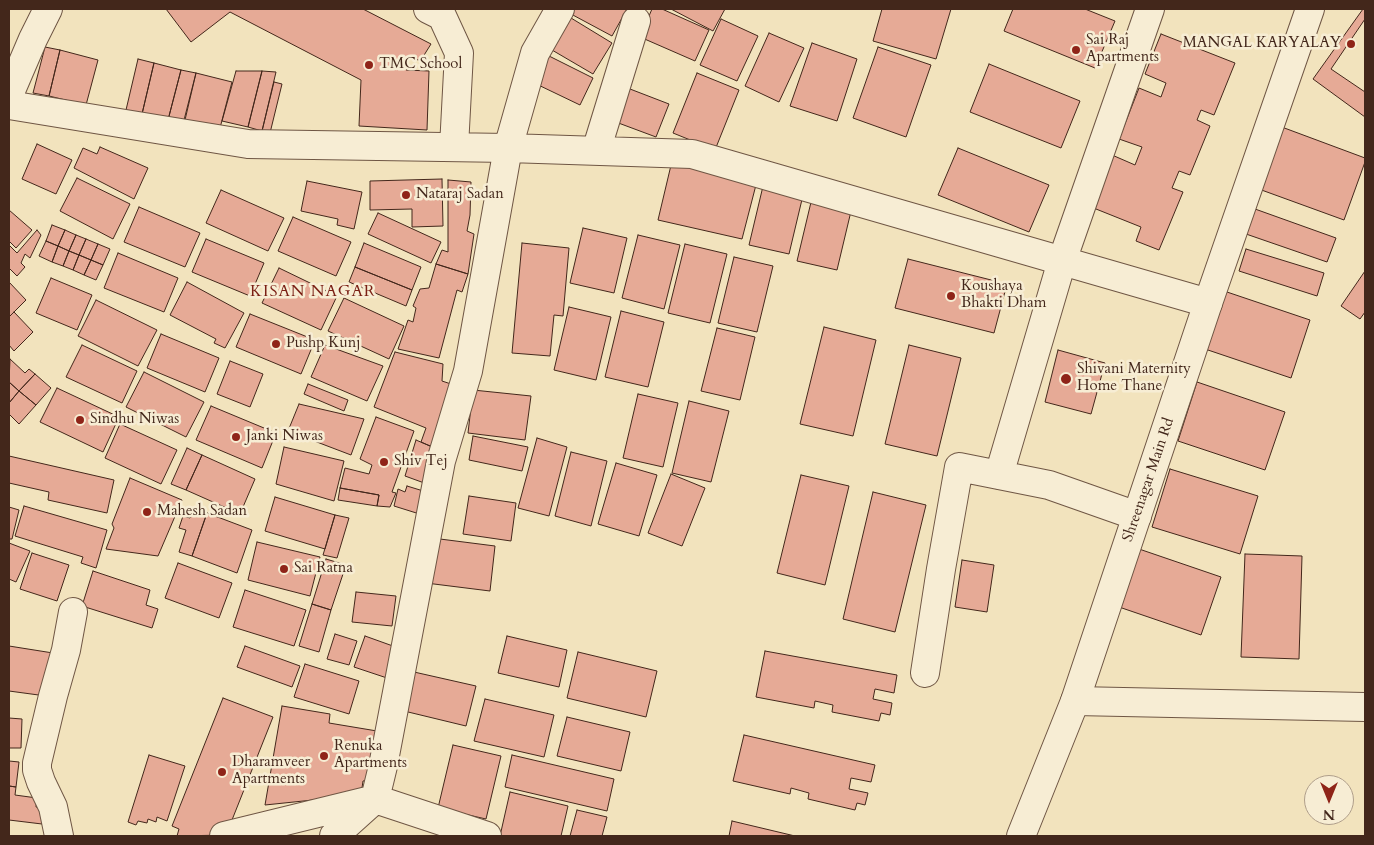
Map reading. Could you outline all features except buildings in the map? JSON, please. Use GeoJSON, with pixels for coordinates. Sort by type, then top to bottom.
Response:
{"type":"FeatureCollection","features":[{"type":"Feature","properties":{"kind":"street"},"geometry":{"type":"LineString","coordinates":[[9,95],[48,9]]}},
{"type":"Feature","properties":{"kind":"street"},"geometry":{"type":"LineString","coordinates":[[428,9],[442,16],[459,53],[454,147]]}},
{"type":"Feature","properties":{"kind":"street"},"geometry":{"type":"LineString","coordinates":[[334,836],[375,799],[383,766],[441,461],[468,372],[508,148],[535,53],[560,9]]}},
{"type":"Feature","properties":{"kind":"street"},"geometry":{"type":"LineString","coordinates":[[999,475],[1062,261],[1150,9]]}},
{"type":"Feature","properties":{"kind":"street","name":"Shreenagar Main Rd"},"geometry":{"type":"LineString","coordinates":[[1021,836],[1075,701],[1208,304],[1310,9]]}},
{"type":"Feature","properties":{"kind":"street"},"geometry":{"type":"LineString","coordinates":[[596,151],[636,21]]}},
{"type":"Feature","properties":{"kind":"street"},"geometry":{"type":"LineString","coordinates":[[9,105],[248,144],[508,148],[692,154],[1208,304]]}},
{"type":"Feature","properties":{"kind":"street"},"geometry":{"type":"LineString","coordinates":[[925,673],[959,467],[1049,485],[1137,516]]}},
{"type":"Feature","properties":{"kind":"street"},"geometry":{"type":"LineString","coordinates":[[59,836],[53,807],[41,782],[37,763],[66,650],[73,612]]}},
{"type":"Feature","properties":{"kind":"street"},"geometry":{"type":"LineString","coordinates":[[1075,701],[1365,707]]}},
{"type":"Feature","properties":{"kind":"street"},"geometry":{"type":"LineString","coordinates":[[224,836],[375,799],[487,836]]}},
{"type":"Feature","properties":{"kind":"place","name":"MANGAL KARYALAY"},"geometry":{"type":"Point","coordinates":[1351,44]}},
{"type":"Feature","properties":{"kind":"place","name":"Sai Raj Apartments"},"geometry":{"type":"Point","coordinates":[1076,50]}},
{"type":"Feature","properties":{"kind":"place","name":"TMC School"},"geometry":{"type":"Point","coordinates":[369,65]}},
{"type":"Feature","properties":{"kind":"place","name":"Nataraj Sadan"},"geometry":{"type":"Point","coordinates":[406,195]}},
{"type":"Feature","properties":{"kind":"place","name":"Koushaya Bhakti Dham"},"geometry":{"type":"Point","coordinates":[951,296]}},
{"type":"Feature","properties":{"kind":"place","name":"Pushp Kunj"},"geometry":{"type":"Point","coordinates":[276,344]}},
{"type":"Feature","properties":{"kind":"place","name":"Shivani Maternity Home Thane"},"geometry":{"type":"Point","coordinates":[1066,379]}},
{"type":"Feature","properties":{"kind":"place","name":"Sindhu Niwas"},"geometry":{"type":"Point","coordinates":[80,420]}},
{"type":"Feature","properties":{"kind":"place","name":"Janki Niwas"},"geometry":{"type":"Point","coordinates":[236,437]}},
{"type":"Feature","properties":{"kind":"place","name":"Shiv Tej"},"geometry":{"type":"Point","coordinates":[384,462]}},
{"type":"Feature","properties":{"kind":"place","name":"Mahesh Sadan"},"geometry":{"type":"Point","coordinates":[147,512]}},
{"type":"Feature","properties":{"kind":"place","name":"Sai Ratna"},"geometry":{"type":"Point","coordinates":[284,569]}},
{"type":"Feature","properties":{"kind":"place","name":"Renuka Apartments"},"geometry":{"type":"Point","coordinates":[324,756]}},
{"type":"Feature","properties":{"kind":"place","name":"Dharamveer Apartments"},"geometry":{"type":"Point","coordinates":[222,772]}},
{"type":"Feature","properties":{"kind":"district","name":"KISAN NAGAR"},"geometry":{"type":"Point","coordinates":[313,292]}}]}
